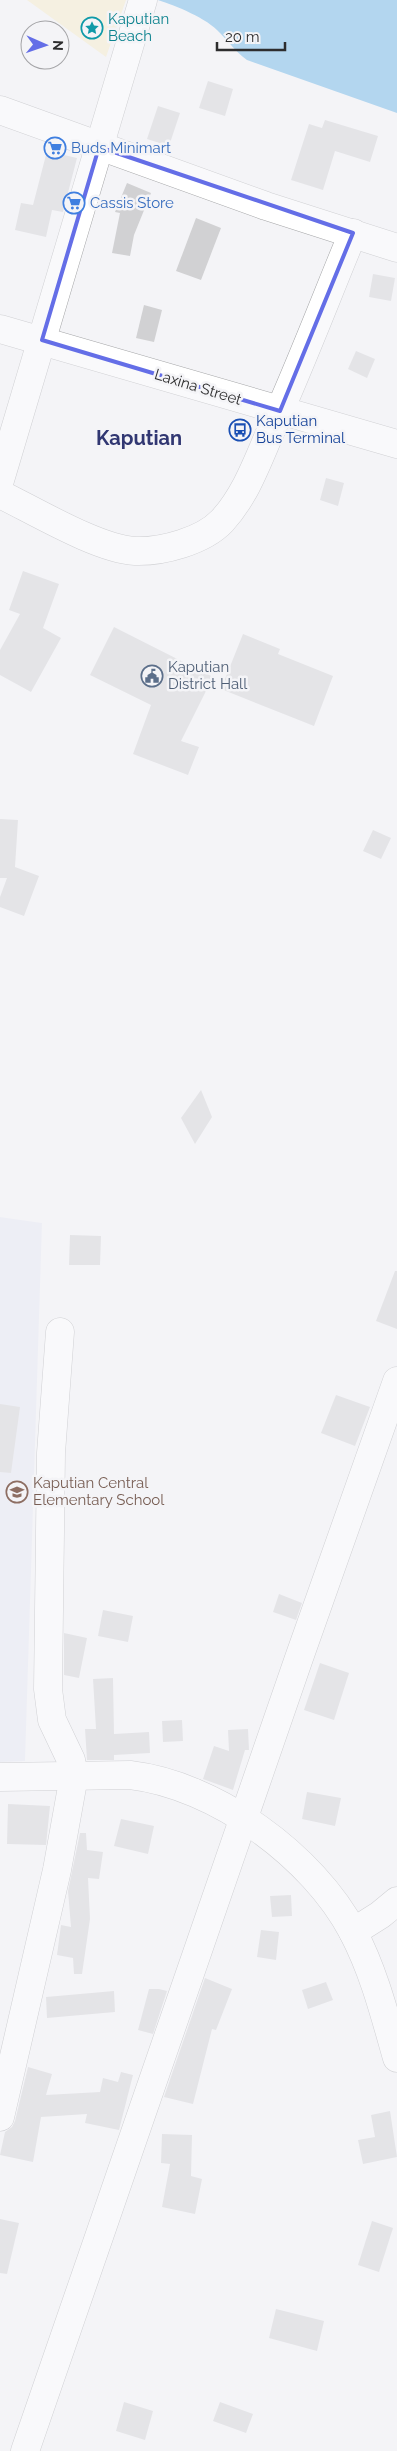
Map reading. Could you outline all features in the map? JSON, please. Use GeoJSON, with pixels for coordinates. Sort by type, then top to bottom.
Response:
{"type":"FeatureCollection","features":[{"type":"Feature","properties":{"kind":"street"},"geometry":{"type":"LineString","coordinates":[[0,480],[143,0]]}},
{"type":"Feature","properties":{"kind":"street"},"geometry":{"type":"LineString","coordinates":[[0,110],[266,206],[397,248]]}},
{"type":"Feature","properties":{"kind":"street"},"geometry":{"type":"LineString","coordinates":[[0,494],[110,546],[135,551],[164,549],[194,539],[221,522],[240,498],[280,411],[353,233]]}},
{"type":"Feature","properties":{"kind":"street","name":"Laxina Street"},"geometry":{"type":"LineString","coordinates":[[0,329],[397,444]]}},
{"type":"Feature","properties":{"kind":"street"},"geometry":{"type":"LineString","coordinates":[[0,2117],[56,1870],[74,1776],[71,1760],[52,1720],[48,1689],[51,1453],[60,1332]]}},
{"type":"Feature","properties":{"kind":"street"},"geometry":{"type":"LineString","coordinates":[[25,2451],[243,1818],[397,1381]]}},
{"type":"Feature","properties":{"kind":"street"},"geometry":{"type":"LineString","coordinates":[[0,1777],[130,1775],[152,1778],[206,1796],[243,1818],[275,1843],[321,1886],[353,1932],[378,1990],[397,2058]]}},
{"type":"Feature","properties":{"kind":"street"},"geometry":{"type":"LineString","coordinates":[[353,1932],[380,1915],[397,1901]]}},
{"type":"Feature","properties":{"kind":"highlighted area"},"geometry":{"type":"Polygon","coordinates":[[[99,147],[353,233],[280,411],[42,340],[99,147]]]}},
{"type":"Feature","properties":{"kind":"shaded area","name":"Kaputian Central Elementary School"},"geometry":{"type":"Polygon","coordinates":[[[0,1217],[42,1223],[25,1761],[0,1762],[0,1217]]]}},
{"type":"Feature","properties":{"kind":"sand","name":"Kaputian Beach"},"geometry":{"type":"Polygon","coordinates":[[[27,0],[126,0],[106,57],[70,31],[70,20],[55,20],[27,0]]]}},
{"type":"Feature","properties":{"kind":"water"},"geometry":{"type":"Polygon","coordinates":[[[158,0],[397,0],[397,113],[247,60],[207,22],[182,9],[158,0]]]}},
{"type":"Feature","properties":{"kind":"building"},"geometry":{"type":"Polygon","coordinates":[[[208,81],[233,89],[225,116],[199,108],[208,81]]]}},
{"type":"Feature","properties":{"kind":"building"},"geometry":{"type":"Polygon","coordinates":[[[158,106],[180,113],[169,146],[147,139],[158,106]]]}},
{"type":"Feature","properties":{"kind":"building"},"geometry":{"type":"Polygon","coordinates":[[[325,120],[378,136],[370,162],[335,151],[323,190],[291,180],[309,124],[322,128],[325,120]]]}},
{"type":"Feature","properties":{"kind":"building"},"geometry":{"type":"Polygon","coordinates":[[[47,151],[77,158],[63,212],[52,210],[46,237],[15,230],[21,203],[33,205],[47,151]]]}},
{"type":"Feature","properties":{"kind":"building"},"geometry":{"type":"Polygon","coordinates":[[[127,183],[151,193],[134,235],[130,256],[112,253],[120,213],[115,212],[127,183]]]}},
{"type":"Feature","properties":{"kind":"building"},"geometry":{"type":"Polygon","coordinates":[[[196,218],[221,228],[201,280],[176,271],[196,218]]]}},
{"type":"Feature","properties":{"kind":"building"},"geometry":{"type":"Polygon","coordinates":[[[373,274],[395,278],[391,301],[369,297],[373,274]]]}},
{"type":"Feature","properties":{"kind":"building"},"geometry":{"type":"Polygon","coordinates":[[[144,305],[162,310],[154,342],[136,338],[144,305]]]}},
{"type":"Feature","properties":{"kind":"building"},"geometry":{"type":"Polygon","coordinates":[[[356,351],[375,359],[367,378],[348,369],[356,351]]]}},
{"type":"Feature","properties":{"kind":"building"},"geometry":{"type":"Polygon","coordinates":[[[326,478],[344,483],[338,506],[320,500],[326,478]]]}},
{"type":"Feature","properties":{"kind":"building"},"geometry":{"type":"Polygon","coordinates":[[[23,571],[59,584],[43,628],[61,638],[31,692],[0,675],[0,650],[20,614],[9,610],[23,571]]]}},
{"type":"Feature","properties":{"kind":"building","name":"Kaputian District Hall"},"geometry":{"type":"Polygon","coordinates":[[[114,627],[213,677],[181,741],[199,747],[188,775],[133,754],[151,705],[90,675],[114,627]]]}},
{"type":"Feature","properties":{"kind":"building"},"geometry":{"type":"Polygon","coordinates":[[[243,634],[280,649],[278,654],[333,676],[314,726],[221,689],[243,634]]]}},
{"type":"Feature","properties":{"kind":"building"},"geometry":{"type":"Polygon","coordinates":[[[0,819],[18,820],[15,867],[39,876],[24,916],[0,907],[0,897],[7,878],[0,878],[0,819]]]}},
{"type":"Feature","properties":{"kind":"building"},"geometry":{"type":"Polygon","coordinates":[[[373,830],[391,838],[381,859],[363,851],[373,830]]]}},
{"type":"Feature","properties":{"kind":"building"},"geometry":{"type":"Polygon","coordinates":[[[201,1090],[212,1117],[195,1144],[181,1118],[201,1090]]]}},
{"type":"Feature","properties":{"kind":"building"},"geometry":{"type":"Polygon","coordinates":[[[70,1235],[101,1236],[100,1265],[69,1265],[70,1235]]]}},
{"type":"Feature","properties":{"kind":"building"},"geometry":{"type":"Polygon","coordinates":[[[395,1271],[397,1271],[397,1329],[376,1321],[395,1271]]]}},
{"type":"Feature","properties":{"kind":"building"},"geometry":{"type":"Polygon","coordinates":[[[336,1395],[370,1407],[355,1446],[321,1433],[336,1395]]]}},
{"type":"Feature","properties":{"kind":"building"},"geometry":{"type":"Polygon","coordinates":[[[0,1404],[20,1407],[11,1473],[0,1472],[0,1404]]]}},
{"type":"Feature","properties":{"kind":"building"},"geometry":{"type":"Polygon","coordinates":[[[279,1594],[302,1603],[296,1620],[273,1612],[279,1594]]]}},
{"type":"Feature","properties":{"kind":"building"},"geometry":{"type":"Polygon","coordinates":[[[103,1610],[133,1616],[128,1642],[98,1636],[103,1610]]]}},
{"type":"Feature","properties":{"kind":"building"},"geometry":{"type":"Polygon","coordinates":[[[64,1633],[87,1638],[79,1678],[64,1675],[64,1633]]]}},
{"type":"Feature","properties":{"kind":"building"},"geometry":{"type":"Polygon","coordinates":[[[320,1663],[349,1673],[334,1720],[304,1710],[320,1663]]]}},
{"type":"Feature","properties":{"kind":"building"},"geometry":{"type":"Polygon","coordinates":[[[113,1678],[114,1734],[149,1732],[150,1753],[114,1755],[114,1760],[87,1760],[85,1729],[96,1729],[93,1679],[113,1678]]]}},
{"type":"Feature","properties":{"kind":"building"},"geometry":{"type":"Polygon","coordinates":[[[182,1720],[183,1741],[163,1742],[162,1721],[182,1720]]]}},
{"type":"Feature","properties":{"kind":"building"},"geometry":{"type":"Polygon","coordinates":[[[248,1729],[249,1750],[245,1750],[233,1790],[203,1779],[214,1746],[229,1751],[228,1730],[248,1729]]]}},
{"type":"Feature","properties":{"kind":"building"},"geometry":{"type":"Polygon","coordinates":[[[307,1792],[341,1798],[335,1826],[302,1819],[307,1792]]]}},
{"type":"Feature","properties":{"kind":"building"},"geometry":{"type":"Polygon","coordinates":[[[8,1804],[50,1806],[46,1845],[7,1844],[8,1804]]]}},
{"type":"Feature","properties":{"kind":"building"},"geometry":{"type":"Polygon","coordinates":[[[121,1819],[154,1826],[148,1854],[114,1846],[121,1819]]]}},
{"type":"Feature","properties":{"kind":"building"},"geometry":{"type":"Polygon","coordinates":[[[80,1833],[86,1833],[87,1850],[103,1852],[99,1879],[88,1878],[90,1919],[82,1974],[74,1974],[73,1958],[57,1955],[61,1925],[71,1927],[68,1891],[80,1833]]]}},
{"type":"Feature","properties":{"kind":"building"},"geometry":{"type":"Polygon","coordinates":[[[291,1895],[292,1916],[272,1917],[270,1896],[291,1895]]]}},
{"type":"Feature","properties":{"kind":"building"},"geometry":{"type":"Polygon","coordinates":[[[261,1930],[279,1932],[276,1960],[257,1957],[261,1930]]]}},
{"type":"Feature","properties":{"kind":"building"},"geometry":{"type":"Polygon","coordinates":[[[205,1978],[232,1989],[216,2030],[212,2029],[193,2104],[164,2097],[205,1978]]]}},
{"type":"Feature","properties":{"kind":"building"},"geometry":{"type":"Polygon","coordinates":[[[326,1982],[333,2000],[308,2009],[302,1990],[326,1982]]]}},
{"type":"Feature","properties":{"kind":"building"},"geometry":{"type":"Polygon","coordinates":[[[149,1989],[167,1991],[153,2034],[138,2030],[149,1989]]]}},
{"type":"Feature","properties":{"kind":"building"},"geometry":{"type":"Polygon","coordinates":[[[114,1991],[115,2012],[47,2018],[46,1997],[114,1991]]]}},
{"type":"Feature","properties":{"kind":"building"},"geometry":{"type":"Polygon","coordinates":[[[28,2067],[52,2074],[46,2095],[100,2092],[103,2078],[118,2082],[121,2072],[133,2075],[119,2130],[85,2123],[87,2114],[41,2117],[33,2162],[0,2155],[5,2132],[12,2127],[15,2121],[28,2067]]]}},
{"type":"Feature","properties":{"kind":"building"},"geometry":{"type":"Polygon","coordinates":[[[390,2111],[397,2157],[363,2164],[358,2140],[375,2137],[371,2115],[390,2111]]]}},
{"type":"Feature","properties":{"kind":"building"},"geometry":{"type":"Polygon","coordinates":[[[162,2134],[192,2135],[191,2176],[202,2179],[195,2214],[162,2207],[170,2164],[161,2163],[162,2134]]]}},
{"type":"Feature","properties":{"kind":"building"},"geometry":{"type":"Polygon","coordinates":[[[0,2219],[19,2223],[7,2274],[0,2273],[0,2219]]]}},
{"type":"Feature","properties":{"kind":"building"},"geometry":{"type":"Polygon","coordinates":[[[372,2221],[393,2228],[379,2272],[358,2265],[372,2221]]]}},
{"type":"Feature","properties":{"kind":"building"},"geometry":{"type":"Polygon","coordinates":[[[276,2309],[324,2321],[317,2351],[269,2338],[276,2309]]]}},
{"type":"Feature","properties":{"kind":"building"},"geometry":{"type":"Polygon","coordinates":[[[124,2402],[153,2411],[145,2440],[116,2431],[124,2402]]]}},
{"type":"Feature","properties":{"kind":"building"},"geometry":{"type":"Polygon","coordinates":[[[220,2402],[253,2414],[246,2433],[213,2421],[220,2402]]]}},
{"type":"Feature","properties":{"kind":"place","name":"Kaputian Beach"},"geometry":{"type":"Point","coordinates":[92,28]}},
{"type":"Feature","properties":{"kind":"place","name":"Buds Minimart"},"geometry":{"type":"Point","coordinates":[55,148]}},
{"type":"Feature","properties":{"kind":"place","name":"Cassis Store"},"geometry":{"type":"Point","coordinates":[74,203]}},
{"type":"Feature","properties":{"kind":"place","name":"Kaputian Bus Terminal"},"geometry":{"type":"Point","coordinates":[240,430]}},
{"type":"Feature","properties":{"kind":"place","name":"Kaputian District Hall"},"geometry":{"type":"Point","coordinates":[152,676]}},
{"type":"Feature","properties":{"kind":"place","name":"Kaputian Central Elementary School"},"geometry":{"type":"Point","coordinates":[17,1492]}},
{"type":"Feature","properties":{"kind":"district","name":"Kaputian"},"geometry":{"type":"Point","coordinates":[139,438]}}]}
